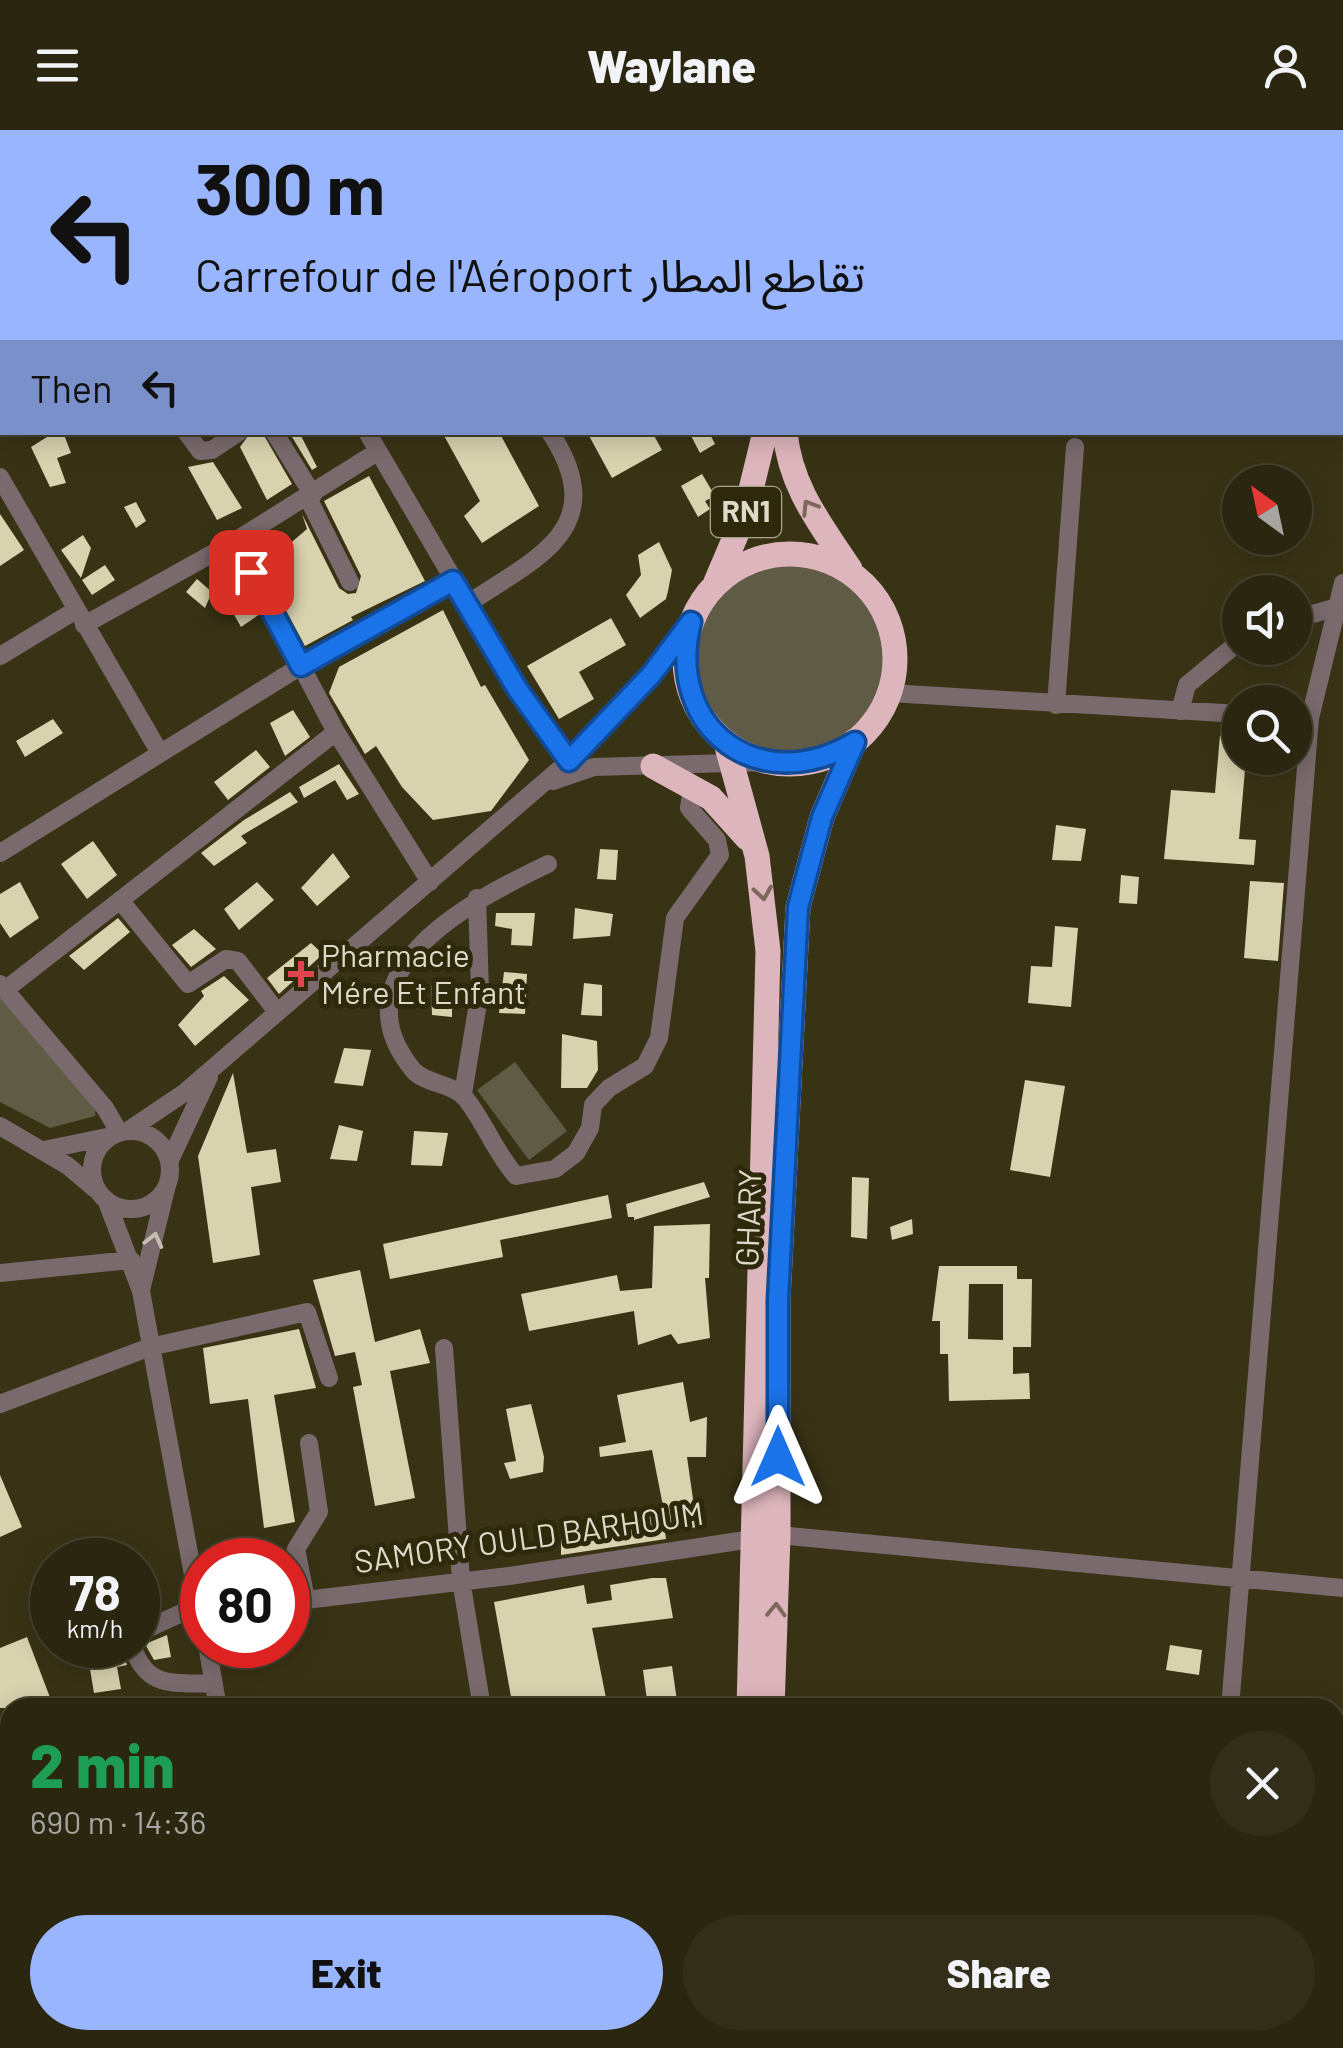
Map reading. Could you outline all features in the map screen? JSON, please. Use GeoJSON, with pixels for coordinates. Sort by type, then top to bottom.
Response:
{"type":"FeatureCollection","features":[{"type":"Feature","properties":{"kind":"highway","name":"RN1"},"geometry":{"type":"LineString","coordinates":[[714,587],[746,514],[764,435]]}},
{"type":"Feature","properties":{"kind":"highway","name":"RN1"},"geometry":{"type":"LineString","coordinates":[[785,435],[790,469],[802,497],[852,574]]}},
{"type":"Feature","properties":{"kind":"highway"},"geometry":{"type":"LineString","coordinates":[[770,556],[813,556],[852,574],[878,600],[889,621],[895,667],[890,693],[876,719],[855,742],[813,762],[766,762],[728,754],[697,709],[689,688],[686,644],[691,622],[714,587],[730,572],[770,556]]}},
{"type":"Feature","properties":{"kind":"highway","name":"GHARY"},"geometry":{"type":"LineString","coordinates":[[769,1300],[798,907],[822,817],[855,742]]}},
{"type":"Feature","properties":{"kind":"highway","name":"GHARY"},"geometry":{"type":"LineString","coordinates":[[728,754],[757,856],[768,951],[766,1536],[772,1698]]}},
{"type":"Feature","properties":{"kind":"highway"},"geometry":{"type":"LineString","coordinates":[[654,766],[692,786],[732,818],[757,856]]}},
{"type":"Feature","properties":{"kind":"highway","name":"GHARY"},"geometry":{"type":"LineString","coordinates":[[749,1698],[766,1536]]}},
{"type":"Feature","properties":{"kind":"street"},"geometry":{"type":"LineString","coordinates":[[188,435],[200,451],[212,450],[234,435]]}},
{"type":"Feature","properties":{"kind":"street"},"geometry":{"type":"LineString","coordinates":[[276,435],[350,582]]}},
{"type":"Feature","properties":{"kind":"street"},"geometry":{"type":"LineString","coordinates":[[369,435],[518,690],[569,761]]}},
{"type":"Feature","properties":{"kind":"street"},"geometry":{"type":"LineString","coordinates":[[467,604],[544,553],[564,528],[577,494],[569,462],[552,435]]}},
{"type":"Feature","properties":{"kind":"street"},"geometry":{"type":"LineString","coordinates":[[1056,705],[1075,447]]}},
{"type":"Feature","properties":{"kind":"street"},"geometry":{"type":"LineString","coordinates":[[0,656],[235,541],[378,452]]}},
{"type":"Feature","properties":{"kind":"street"},"geometry":{"type":"LineString","coordinates":[[0,477],[160,753]]}},
{"type":"Feature","properties":{"kind":"street"},"geometry":{"type":"LineString","coordinates":[[235,541],[336,732],[430,882]]}},
{"type":"Feature","properties":{"kind":"street"},"geometry":{"type":"LineString","coordinates":[[0,853],[301,666],[453,581]]}},
{"type":"Feature","properties":{"kind":"street"},"geometry":{"type":"LineString","coordinates":[[1312,689],[1341,606],[1343,583]]}},
{"type":"Feature","properties":{"kind":"street"},"geometry":{"type":"LineString","coordinates":[[1312,615],[1341,606]]}},
{"type":"Feature","properties":{"kind":"street"},"geometry":{"type":"LineString","coordinates":[[44,1150],[119,1133],[162,1111],[569,761],[651,675],[691,622]]}},
{"type":"Feature","properties":{"kind":"street"},"geometry":{"type":"LineString","coordinates":[[1180,711],[1187,685],[1222,654]]}},
{"type":"Feature","properties":{"kind":"street"},"geometry":{"type":"LineString","coordinates":[[890,693],[1222,713]]}},
{"type":"Feature","properties":{"kind":"street"},"geometry":{"type":"LineString","coordinates":[[119,1133],[105,1108],[2,987],[336,732]]}},
{"type":"Feature","properties":{"kind":"street"},"geometry":{"type":"LineString","coordinates":[[530,792],[594,766],[654,766],[728,754]]}},
{"type":"Feature","properties":{"kind":"street"},"geometry":{"type":"LineString","coordinates":[[1231,1698],[1298,775]]}},
{"type":"Feature","properties":{"kind":"street"},"geometry":{"type":"LineString","coordinates":[[548,864],[477,898],[406,957],[387,1001],[398,1044],[415,1073],[463,1094],[498,1156],[516,1176],[555,1169],[576,1154],[590,1128],[594,1105],[609,1088],[646,1066],[659,1038],[675,918],[720,854],[717,840],[689,808],[692,786]]}},
{"type":"Feature","properties":{"kind":"street"},"geometry":{"type":"LineString","coordinates":[[463,1094],[480,991],[477,898]]}},
{"type":"Feature","properties":{"kind":"street"},"geometry":{"type":"LineString","coordinates":[[120,900],[188,984],[226,959],[238,961],[277,1012]]}},
{"type":"Feature","properties":{"kind":"street"},"geometry":{"type":"LineString","coordinates":[[141,1291],[170,1160],[194,1104],[217,1064]]}},
{"type":"Feature","properties":{"kind":"street"},"geometry":{"type":"LineString","coordinates":[[0,1126],[44,1150],[119,1208],[146,1206],[166,1188]]}},
{"type":"Feature","properties":{"kind":"street"},"geometry":{"type":"LineString","coordinates":[[119,1133],[155,1138],[170,1160]]}},
{"type":"Feature","properties":{"kind":"street"},"geometry":{"type":"LineString","coordinates":[[119,1133],[92,1162],[102,1197],[141,1291],[187,1538]]}},
{"type":"Feature","properties":{"kind":"street"},"geometry":{"type":"LineString","coordinates":[[0,1273],[131,1260]]}},
{"type":"Feature","properties":{"kind":"street"},"geometry":{"type":"LineString","coordinates":[[0,1404],[150,1346],[307,1312],[329,1378]]}},
{"type":"Feature","properties":{"kind":"street"},"geometry":{"type":"LineString","coordinates":[[444,1348],[461,1580],[480,1698]]}},
{"type":"Feature","properties":{"kind":"street"},"geometry":{"type":"LineString","coordinates":[[303,1538],[319,1512],[309,1443]]}},
{"type":"Feature","properties":{"kind":"street","name":"SAMORY OULD BARHOUM"},"geometry":{"type":"LineString","coordinates":[[310,1598],[575,1567],[766,1536],[1343,1588]]}},
{"type":"Feature","properties":{"kind":"street"},"geometry":{"type":"LineString","coordinates":[[140,1668],[148,1676],[166,1682],[214,1684]]}},
{"type":"Feature","properties":{"kind":"street"},"geometry":{"type":"LineString","coordinates":[[211,1668],[216,1698]]}},
{"type":"Feature","properties":{"kind":"shaded area"},"geometry":{"type":"Polygon","coordinates":[[[789,565],[826,572],[857,593],[878,624],[885,661],[878,698],[857,729],[826,750],[789,757],[752,750],[721,729],[700,698],[693,661],[700,624],[721,593],[752,572],[789,565]]]}},
{"type":"Feature","properties":{"kind":"shaded area"},"geometry":{"type":"Polygon","coordinates":[[[0,993],[96,1101],[95,1116],[50,1128],[0,1102],[0,993]]]}},
{"type":"Feature","properties":{"kind":"shaded area"},"geometry":{"type":"Polygon","coordinates":[[[515,1062],[567,1131],[529,1160],[477,1090],[515,1062]]]}},
{"type":"Feature","properties":{"kind":"building"},"geometry":{"type":"Polygon","coordinates":[[[50,435],[64,435],[71,453],[57,458],[66,483],[50,487],[31,447],[50,435]]]}},
{"type":"Feature","properties":{"kind":"building"},"geometry":{"type":"Polygon","coordinates":[[[249,435],[264,435],[292,484],[267,500],[240,447],[249,435]]]}},
{"type":"Feature","properties":{"kind":"building"},"geometry":{"type":"Polygon","coordinates":[[[291,435],[301,435],[317,467],[312,470],[291,435]]]}},
{"type":"Feature","properties":{"kind":"building"},"geometry":{"type":"Polygon","coordinates":[[[444,435],[501,435],[539,506],[482,543],[464,516],[480,501],[444,435]]]}},
{"type":"Feature","properties":{"kind":"building"},"geometry":{"type":"Polygon","coordinates":[[[589,435],[654,435],[662,450],[612,478],[589,435]]]}},
{"type":"Feature","properties":{"kind":"building"},"geometry":{"type":"Polygon","coordinates":[[[691,435],[710,435],[715,444],[700,453],[691,435]]]}},
{"type":"Feature","properties":{"kind":"building"},"geometry":{"type":"Polygon","coordinates":[[[213,462],[242,508],[217,520],[188,467],[213,462]]]}},
{"type":"Feature","properties":{"kind":"building"},"geometry":{"type":"Polygon","coordinates":[[[702,474],[715,496],[705,501],[710,509],[698,517],[681,486],[702,474]]]}},
{"type":"Feature","properties":{"kind":"building"},"geometry":{"type":"Polygon","coordinates":[[[369,476],[425,581],[351,617],[353,620],[305,646],[251,545],[275,531],[286,547],[307,529],[302,514],[339,588],[348,594],[356,593],[361,576],[324,501],[369,476]]]}},
{"type":"Feature","properties":{"kind":"building"},"geometry":{"type":"Polygon","coordinates":[[[136,502],[146,521],[136,528],[124,507],[136,502]]]}},
{"type":"Feature","properties":{"kind":"building"},"geometry":{"type":"Polygon","coordinates":[[[0,514],[24,550],[0,566],[0,514]]]}},
{"type":"Feature","properties":{"kind":"building"},"geometry":{"type":"Polygon","coordinates":[[[83,535],[91,548],[81,578],[61,550],[83,535]]]}},
{"type":"Feature","properties":{"kind":"building"},"geometry":{"type":"Polygon","coordinates":[[[659,542],[672,570],[666,599],[640,618],[626,595],[641,575],[638,555],[659,542]]]}},
{"type":"Feature","properties":{"kind":"building"},"geometry":{"type":"Polygon","coordinates":[[[105,565],[115,580],[92,595],[82,580],[105,565]]]}},
{"type":"Feature","properties":{"kind":"building"},"geometry":{"type":"Polygon","coordinates":[[[197,579],[212,592],[205,608],[186,592],[197,579]]]}},
{"type":"Feature","properties":{"kind":"building"},"geometry":{"type":"Polygon","coordinates":[[[250,599],[260,614],[241,627],[232,611],[250,599]]]}},
{"type":"Feature","properties":{"kind":"building"},"geometry":{"type":"Polygon","coordinates":[[[443,610],[481,687],[485,685],[529,760],[491,811],[433,820],[402,787],[376,746],[365,754],[329,693],[339,667],[443,610]]]}},
{"type":"Feature","properties":{"kind":"building"},"geometry":{"type":"Polygon","coordinates":[[[611,618],[626,645],[579,672],[594,699],[559,719],[527,666],[611,618]]]}},
{"type":"Feature","properties":{"kind":"building"},"geometry":{"type":"Polygon","coordinates":[[[293,710],[310,737],[285,756],[270,723],[293,710]]]}},
{"type":"Feature","properties":{"kind":"building"},"geometry":{"type":"Polygon","coordinates":[[[53,719],[63,733],[25,757],[16,741],[53,719]]]}},
{"type":"Feature","properties":{"kind":"building"},"geometry":{"type":"Polygon","coordinates":[[[1222,735],[1222,775],[1245,775],[1239,839],[1256,840],[1254,865],[1164,859],[1171,790],[1215,793],[1222,735]]]}},
{"type":"Feature","properties":{"kind":"building"},"geometry":{"type":"Polygon","coordinates":[[[256,750],[270,767],[228,800],[214,782],[256,750]]]}},
{"type":"Feature","properties":{"kind":"building"},"geometry":{"type":"Polygon","coordinates":[[[339,764],[359,794],[347,800],[335,780],[304,798],[299,787],[339,764]]]}},
{"type":"Feature","properties":{"kind":"building"},"geometry":{"type":"Polygon","coordinates":[[[290,792],[298,802],[241,836],[247,843],[214,866],[201,853],[244,820],[290,792]]]}},
{"type":"Feature","properties":{"kind":"building"},"geometry":{"type":"Polygon","coordinates":[[[1056,825],[1086,829],[1081,861],[1052,860],[1056,825]]]}},
{"type":"Feature","properties":{"kind":"building"},"geometry":{"type":"Polygon","coordinates":[[[93,841],[117,875],[87,899],[61,864],[93,841]]]}},
{"type":"Feature","properties":{"kind":"building"},"geometry":{"type":"Polygon","coordinates":[[[600,849],[618,850],[616,880],[597,879],[600,849]]]}},
{"type":"Feature","properties":{"kind":"building"},"geometry":{"type":"Polygon","coordinates":[[[333,853],[350,877],[317,906],[301,888],[333,853]]]}},
{"type":"Feature","properties":{"kind":"building"},"geometry":{"type":"Polygon","coordinates":[[[1121,875],[1139,877],[1137,904],[1119,903],[1121,875]]]}},
{"type":"Feature","properties":{"kind":"building"},"geometry":{"type":"Polygon","coordinates":[[[1250,881],[1284,883],[1278,961],[1244,958],[1250,881]]]}},
{"type":"Feature","properties":{"kind":"building"},"geometry":{"type":"Polygon","coordinates":[[[20,882],[39,918],[10,938],[0,923],[0,894],[20,882]]]}},
{"type":"Feature","properties":{"kind":"building"},"geometry":{"type":"Polygon","coordinates":[[[257,882],[274,900],[239,930],[224,909],[257,882]]]}},
{"type":"Feature","properties":{"kind":"building"},"geometry":{"type":"Polygon","coordinates":[[[575,908],[613,914],[610,936],[573,939],[575,908]]]}},
{"type":"Feature","properties":{"kind":"building"},"geometry":{"type":"Polygon","coordinates":[[[496,913],[535,913],[532,946],[511,945],[512,929],[495,926],[496,913]]]}},
{"type":"Feature","properties":{"kind":"building"},"geometry":{"type":"Polygon","coordinates":[[[118,918],[130,932],[84,970],[69,956],[118,918]]]}},
{"type":"Feature","properties":{"kind":"building"},"geometry":{"type":"Polygon","coordinates":[[[1055,926],[1078,928],[1071,1007],[1028,1003],[1031,966],[1052,967],[1055,926]]]}},
{"type":"Feature","properties":{"kind":"building"},"geometry":{"type":"Polygon","coordinates":[[[194,929],[216,949],[191,967],[172,945],[194,929]]]}},
{"type":"Feature","properties":{"kind":"building"},"geometry":{"type":"Polygon","coordinates":[[[311,943],[323,954],[279,994],[267,978],[311,943]]]}},
{"type":"Feature","properties":{"kind":"building"},"geometry":{"type":"Polygon","coordinates":[[[504,972],[527,974],[525,1014],[499,1013],[504,972]]]}},
{"type":"Feature","properties":{"kind":"building"},"geometry":{"type":"Polygon","coordinates":[[[224,976],[249,1000],[195,1046],[178,1025],[204,996],[201,991],[224,976]]]}},
{"type":"Feature","properties":{"kind":"building"},"geometry":{"type":"Polygon","coordinates":[[[452,981],[452,1017],[432,1015],[431,986],[452,981]]]}},
{"type":"Feature","properties":{"kind":"building"},"geometry":{"type":"Polygon","coordinates":[[[584,983],[602,985],[602,1016],[581,1015],[584,983]]]}},
{"type":"Feature","properties":{"kind":"building"},"geometry":{"type":"Polygon","coordinates":[[[562,1034],[597,1041],[598,1070],[587,1088],[561,1088],[562,1034]]]}},
{"type":"Feature","properties":{"kind":"building"},"geometry":{"type":"Polygon","coordinates":[[[344,1048],[371,1050],[363,1086],[334,1083],[344,1048]]]}},
{"type":"Feature","properties":{"kind":"building"},"geometry":{"type":"Polygon","coordinates":[[[233,1073],[247,1153],[276,1149],[281,1182],[251,1187],[260,1255],[213,1263],[198,1156],[233,1073]]]}},
{"type":"Feature","properties":{"kind":"building"},"geometry":{"type":"Polygon","coordinates":[[[1025,1080],[1065,1086],[1050,1177],[1010,1170],[1025,1080]]]}},
{"type":"Feature","properties":{"kind":"building"},"geometry":{"type":"Polygon","coordinates":[[[339,1125],[363,1131],[357,1161],[330,1159],[339,1125]]]}},
{"type":"Feature","properties":{"kind":"building"},"geometry":{"type":"Polygon","coordinates":[[[414,1131],[448,1133],[442,1166],[411,1165],[414,1131]]]}},
{"type":"Feature","properties":{"kind":"building"},"geometry":{"type":"Polygon","coordinates":[[[852,1177],[869,1178],[867,1239],[851,1237],[852,1177]]]}},
{"type":"Feature","properties":{"kind":"building"},"geometry":{"type":"Polygon","coordinates":[[[704,1182],[710,1197],[634,1220],[628,1217],[626,1204],[704,1182]]]}},
{"type":"Feature","properties":{"kind":"building"},"geometry":{"type":"Polygon","coordinates":[[[608,1195],[612,1218],[500,1240],[503,1257],[390,1279],[383,1244],[608,1195]]]}},
{"type":"Feature","properties":{"kind":"building"},"geometry":{"type":"Polygon","coordinates":[[[912,1219],[913,1234],[892,1240],[890,1227],[912,1219]]]}},
{"type":"Feature","properties":{"kind":"building"},"geometry":{"type":"Polygon","coordinates":[[[710,1224],[709,1278],[705,1278],[710,1338],[678,1344],[671,1334],[638,1345],[634,1311],[529,1331],[521,1294],[617,1275],[620,1291],[652,1288],[654,1226],[710,1224]]]}},
{"type":"Feature","properties":{"kind":"building"},"geometry":{"type":"Polygon","coordinates":[[[939,1266],[1017,1266],[1017,1279],[1032,1279],[1031,1347],[1013,1347],[1013,1374],[1029,1373],[1030,1399],[949,1401],[948,1354],[940,1354],[940,1321],[932,1321],[939,1266]],[[969,1284],[968,1339],[1003,1340],[1003,1284],[969,1284]]]}},
{"type":"Feature","properties":{"kind":"building"},"geometry":{"type":"Polygon","coordinates":[[[360,1270],[375,1342],[420,1329],[430,1363],[390,1371],[415,1498],[375,1506],[353,1387],[362,1385],[355,1352],[335,1356],[313,1280],[360,1270]]]}},
{"type":"Feature","properties":{"kind":"building"},"geometry":{"type":"Polygon","coordinates":[[[299,1329],[316,1388],[274,1395],[295,1522],[264,1528],[248,1399],[210,1404],[203,1348],[299,1329]]]}},
{"type":"Feature","properties":{"kind":"building"},"geometry":{"type":"Polygon","coordinates":[[[683,1382],[690,1422],[707,1417],[706,1457],[687,1457],[697,1527],[665,1532],[666,1539],[561,1555],[561,1529],[664,1511],[652,1450],[600,1457],[599,1447],[626,1442],[617,1395],[683,1382]]]}},
{"type":"Feature","properties":{"kind":"building"},"geometry":{"type":"Polygon","coordinates":[[[531,1404],[544,1457],[543,1472],[510,1479],[504,1463],[516,1461],[506,1409],[531,1404]]]}},
{"type":"Feature","properties":{"kind":"building"},"geometry":{"type":"Polygon","coordinates":[[[0,1475],[22,1527],[0,1537],[0,1475]]]}},
{"type":"Feature","properties":{"kind":"building"},"geometry":{"type":"Polygon","coordinates":[[[666,1578],[673,1618],[592,1628],[606,1698],[511,1698],[494,1602],[584,1585],[587,1604],[612,1600],[610,1585],[666,1578]]]}},
{"type":"Feature","properties":{"kind":"building"},"geometry":{"type":"Polygon","coordinates":[[[167,1635],[171,1657],[160,1659],[160,1638],[167,1635]]]}},
{"type":"Feature","properties":{"kind":"building"},"geometry":{"type":"Polygon","coordinates":[[[27,1637],[30,1668],[39,1668],[50,1698],[0,1698],[0,1648],[27,1637]]]}},
{"type":"Feature","properties":{"kind":"building"},"geometry":{"type":"Polygon","coordinates":[[[1170,1645],[1202,1650],[1199,1675],[1166,1670],[1170,1645]]]}},
{"type":"Feature","properties":{"kind":"building"},"geometry":{"type":"Polygon","coordinates":[[[672,1666],[677,1698],[647,1698],[643,1670],[672,1666]]]}},
{"type":"Feature","properties":{"kind":"building"},"geometry":{"type":"Polygon","coordinates":[[[90,1668],[117,1668],[121,1689],[94,1693],[90,1668]]]}},
{"type":"Feature","properties":{"kind":"place","name":"Pharmacie Mére Et Enfant"},"geometry":{"type":"Point","coordinates":[301,974]}},
{"type":"Feature","properties":{"kind":"route"},"geometry":{"type":"LineString","coordinates":[[251,572],[301,666],[453,581],[518,690],[569,761],[651,675],[691,622],[685,666],[689,688],[697,709],[726,743],[766,762],[790,764],[813,762],[855,742],[822,817],[798,907],[778,1300],[778,1457]]}}]}
